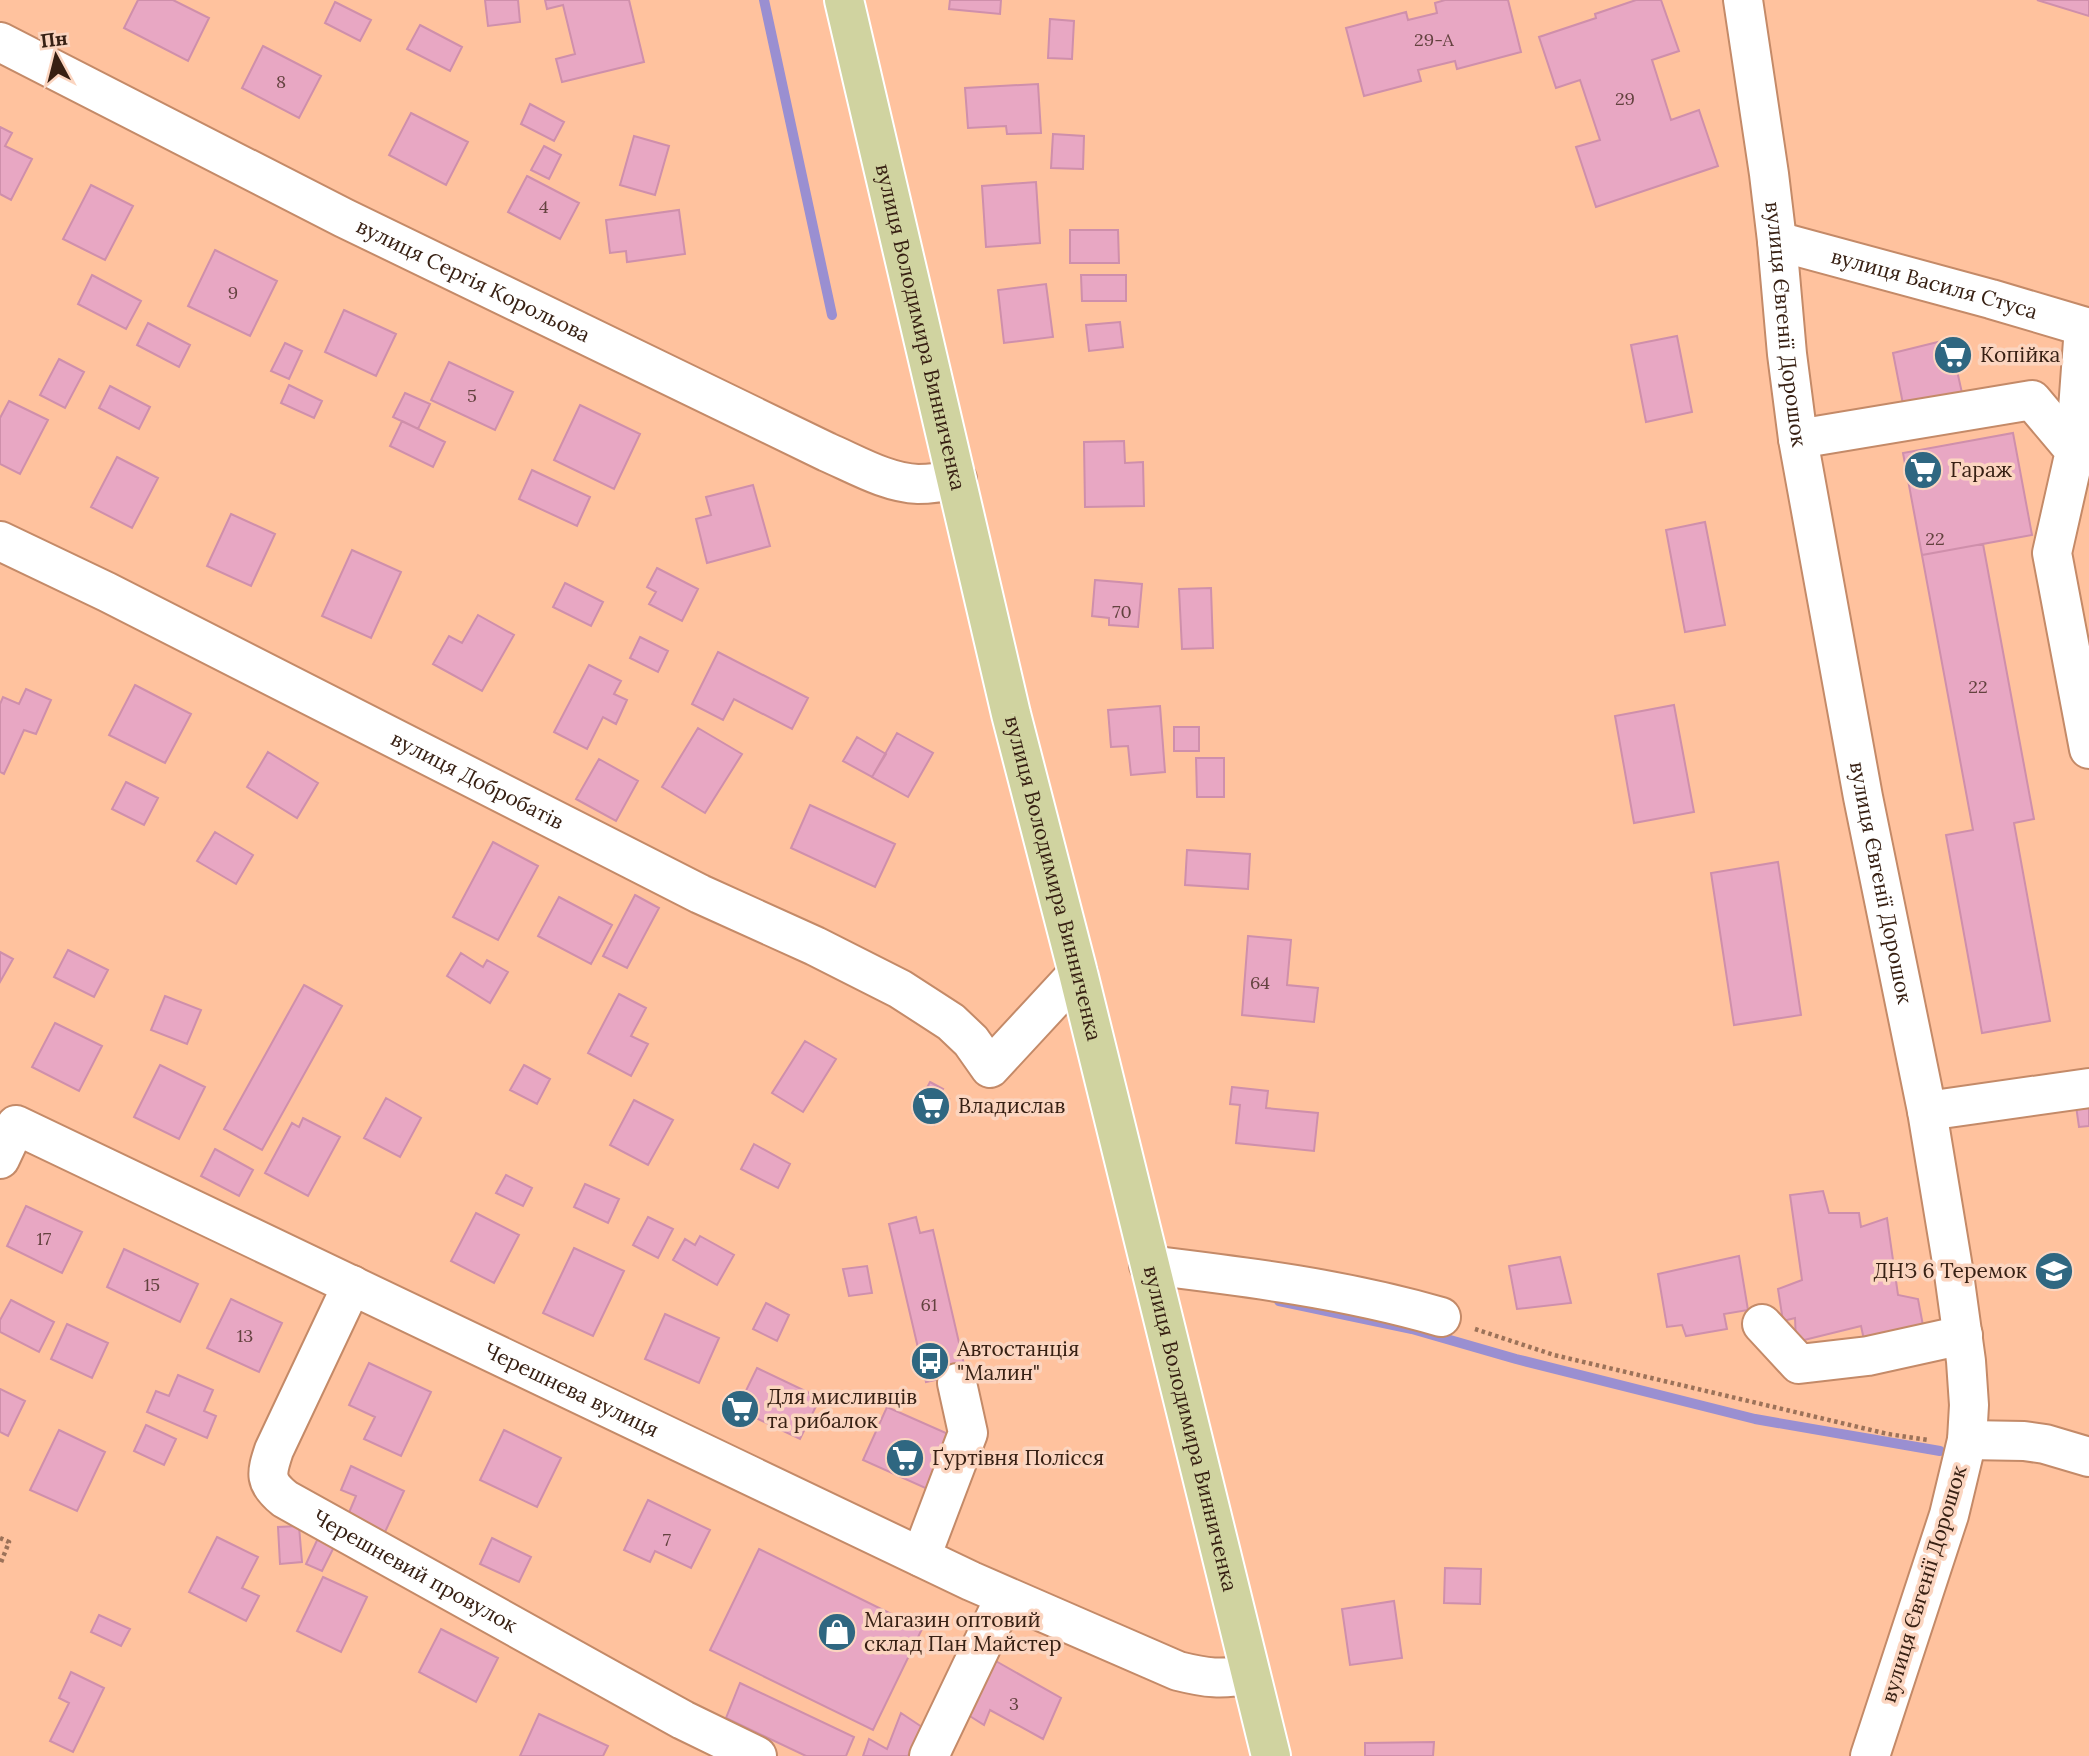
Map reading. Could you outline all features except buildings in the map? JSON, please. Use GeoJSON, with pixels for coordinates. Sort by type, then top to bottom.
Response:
{"type":"FeatureCollection","features":[{"type":"Feature","properties":{"kind":"main road","name":"вулиця Володимира Винниченка"},"geometry":{"type":"LineString","coordinates":[[844,0],[1012,714],[1271,1756]]}},
{"type":"Feature","properties":{"kind":"street","name":"вулиця Євгенії Дорошок"},"geometry":{"type":"LineString","coordinates":[[1743,0],[1777,241],[1798,439],[1863,797],[1927,1111],[1966,1361],[1969,1405],[1967,1440],[1949,1515],[1870,1756]]}},
{"type":"Feature","properties":{"kind":"street","name":"вулиця Сергія Корольова"},"geometry":{"type":"LineString","coordinates":[[0,42],[344,218],[827,452],[888,478],[915,484],[957,479]]}},
{"type":"Feature","properties":{"kind":"street","name":"вулиця Василя Стуса"},"geometry":{"type":"LineString","coordinates":[[1777,241],[1978,295],[2086,328]]}},
{"type":"Feature","properties":{"kind":"street"},"geometry":{"type":"LineString","coordinates":[[2086,328],[2075,451],[2052,553],[2089,749]]}},
{"type":"Feature","properties":{"kind":"street"},"geometry":{"type":"LineString","coordinates":[[1798,439],[2032,400],[2075,451]]}},
{"type":"Feature","properties":{"kind":"street","name":"вулиця Добробатів"},"geometry":{"type":"LineString","coordinates":[[0,541],[107,592],[699,894],[900,989],[951,1022],[971,1041],[990,1068],[1078,973]]}},
{"type":"Feature","properties":{"kind":"street"},"geometry":{"type":"LineString","coordinates":[[1927,1111],[2089,1088]]}},
{"type":"Feature","properties":{"kind":"street","name":"Черешнева вулиця"},"geometry":{"type":"LineString","coordinates":[[0,1159],[8,1121],[1005,1597],[1178,1671],[1228,1679],[1250,1674]]}},
{"type":"Feature","properties":{"kind":"street"},"geometry":{"type":"LineString","coordinates":[[1149,1265],[1316,1287],[1367,1297],[1441,1317]]}},
{"type":"Feature","properties":{"kind":"street","name":"Черешневий провулок"},"geometry":{"type":"LineString","coordinates":[[352,1285],[274,1450],[268,1467],[268,1480],[274,1490],[285,1499],[683,1720],[757,1756]]}},
{"type":"Feature","properties":{"kind":"street"},"geometry":{"type":"LineString","coordinates":[[1762,1324],[1799,1364],[1868,1356],[1963,1335]]}},
{"type":"Feature","properties":{"kind":"street"},"geometry":{"type":"LineString","coordinates":[[921,1557],[968,1433],[957,1383]]}},
{"type":"Feature","properties":{"kind":"street"},"geometry":{"type":"LineString","coordinates":[[1967,1440],[2024,1441],[2045,1444],[2089,1457]]}},
{"type":"Feature","properties":{"kind":"street"},"geometry":{"type":"LineString","coordinates":[[929,1756],[1005,1597]]}},
{"type":"Feature","properties":{"kind":"path"},"geometry":{"type":"LineString","coordinates":[[1441,1317],[1554,1355],[1888,1434],[1919,1439],[1967,1440]]}},
{"type":"Feature","properties":{"kind":"path"},"geometry":{"type":"LineString","coordinates":[[0,1538],[9,1542],[0,1564]]}},
{"type":"Feature","properties":{"kind":"waterway"},"geometry":{"type":"LineString","coordinates":[[764,0],[832,315]]}},
{"type":"Feature","properties":{"kind":"waterway"},"geometry":{"type":"LineString","coordinates":[[1279,1301],[1412,1329],[1516,1359],[1755,1419],[1940,1451]]}},
{"type":"Feature","properties":{"kind":"place","name":"Копійка"},"geometry":{"type":"Point","coordinates":[1953,355]}},
{"type":"Feature","properties":{"kind":"place","name":"Гараж"},"geometry":{"type":"Point","coordinates":[1923,470]}},
{"type":"Feature","properties":{"kind":"place","name":"Владислав"},"geometry":{"type":"Point","coordinates":[931,1106]}},
{"type":"Feature","properties":{"kind":"place","name":"ДНЗ 6 Теремок"},"geometry":{"type":"Point","coordinates":[2054,1271]}},
{"type":"Feature","properties":{"kind":"place","name":"Автостанція \"Малин\""},"geometry":{"type":"Point","coordinates":[930,1361]}},
{"type":"Feature","properties":{"kind":"place","name":"Для мисливців та рибалок"},"geometry":{"type":"Point","coordinates":[740,1409]}},
{"type":"Feature","properties":{"kind":"place","name":"Ґуртівня Полісся"},"geometry":{"type":"Point","coordinates":[905,1458]}},
{"type":"Feature","properties":{"kind":"place","name":"Магазин оптовий склад Пан Майстер"},"geometry":{"type":"Point","coordinates":[837,1632]}}]}
